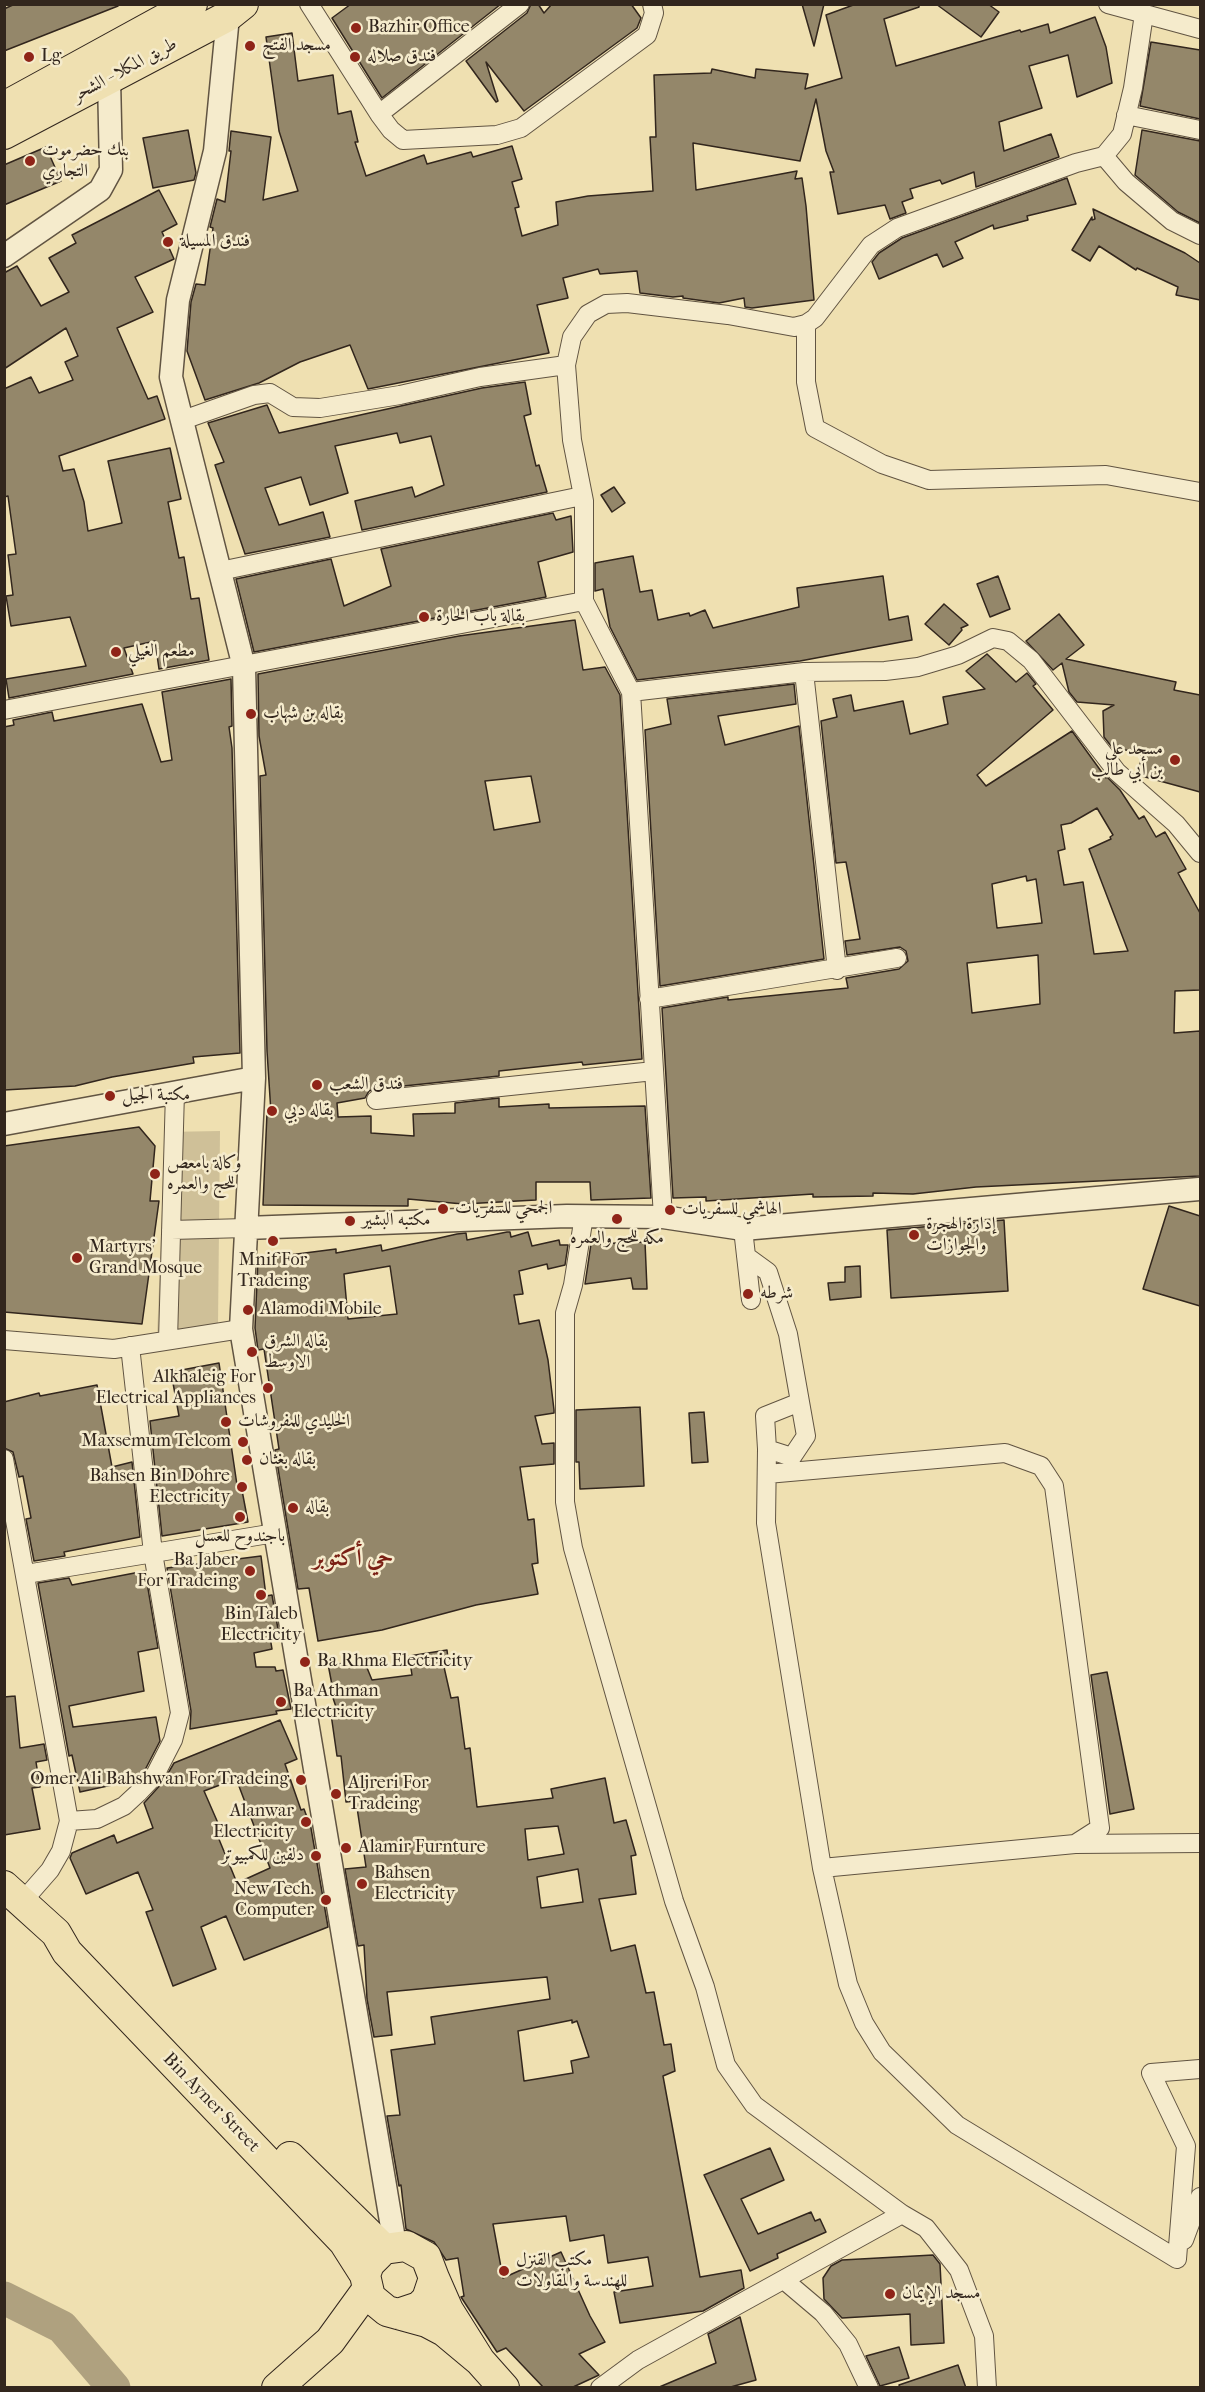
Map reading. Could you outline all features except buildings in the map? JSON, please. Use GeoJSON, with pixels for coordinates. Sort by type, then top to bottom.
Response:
{"type":"FeatureCollection","features":[{"type":"Feature","properties":{"kind":"highway","name":"طريق المكلا - الشحر"},"geometry":{"type":"LineString","coordinates":[[4,107],[192,4]]}},
{"type":"Feature","properties":{"kind":"highway","name":"طريق المكلا - الشحر"},"geometry":{"type":"LineString","coordinates":[[4,134],[235,10]]}},
{"type":"Feature","properties":{"kind":"highway","name":"Bin Ayner Street"},"geometry":{"type":"LineString","coordinates":[[13,1894],[56,1933],[67,1952],[344,2242],[366,2282]]}},
{"type":"Feature","properties":{"kind":"highway","name":"Bin Ayner Street"},"geometry":{"type":"LineString","coordinates":[[56,1933],[78,1940],[318,2185],[390,2247]]}},
{"type":"Feature","properties":{"kind":"highway"},"geometry":{"type":"LineString","coordinates":[[277,2388],[322,2348],[366,2282],[375,2255],[390,2247],[417,2250],[432,2267],[434,2278],[448,2310],[480,2361]]}},
{"type":"Feature","properties":{"kind":"highway"},"geometry":{"type":"LineString","coordinates":[[322,2348],[394,2313],[409,2312],[428,2300],[434,2278]]}},
{"type":"Feature","properties":{"kind":"highway"},"geometry":{"type":"LineString","coordinates":[[366,2282],[377,2306],[427,2322],[444,2331],[480,2361],[504,2388]]}},
{"type":"Feature","properties":{"kind":"street"},"geometry":{"type":"LineString","coordinates":[[309,4],[390,130],[403,140],[497,135],[521,128],[647,35],[654,13],[652,4]]}},
{"type":"Feature","properties":{"kind":"street"},"geometry":{"type":"LineString","coordinates":[[379,114],[520,4]]}},
{"type":"Feature","properties":{"kind":"street"},"geometry":{"type":"LineString","coordinates":[[1108,4],[1200,29]]}},
{"type":"Feature","properties":{"kind":"street"},"geometry":{"type":"LineString","coordinates":[[235,10],[215,151],[178,300],[171,377],[244,667],[254,1078],[241,1329],[390,2247]]}},
{"type":"Feature","properties":{"kind":"street"},"geometry":{"type":"LineString","coordinates":[[663,1218],[631,692],[584,601],[582,496],[572,440],[566,365],[572,337],[588,314],[606,304],[627,303],[728,315],[794,327],[806,324],[815,318],[871,244],[897,228],[1076,163],[1104,156],[1122,134],[1144,14]]}},
{"type":"Feature","properties":{"kind":"street"},"geometry":{"type":"LineString","coordinates":[[4,256],[100,190],[111,170],[109,78]]}},
{"type":"Feature","properties":{"kind":"street"},"geometry":{"type":"LineString","coordinates":[[1126,115],[1200,130]]}},
{"type":"Feature","properties":{"kind":"street"},"geometry":{"type":"LineString","coordinates":[[1104,156],[1126,182],[1172,221],[1200,236]]}},
{"type":"Feature","properties":{"kind":"street"},"geometry":{"type":"LineString","coordinates":[[806,324],[806,382],[815,428],[882,464],[929,480],[1106,475],[1200,492]]}},
{"type":"Feature","properties":{"kind":"street"},"geometry":{"type":"LineString","coordinates":[[183,420],[254,395],[270,393],[292,407],[320,408],[400,395],[480,377],[566,365]]}},
{"type":"Feature","properties":{"kind":"street"},"geometry":{"type":"LineString","coordinates":[[220,571],[582,496]]}},
{"type":"Feature","properties":{"kind":"street"},"geometry":{"type":"LineString","coordinates":[[4,710],[244,667],[584,601]]}},
{"type":"Feature","properties":{"kind":"street"},"geometry":{"type":"LineString","coordinates":[[631,692],[804,672],[885,671],[918,667],[958,655],[993,638],[1008,641],[1031,660],[1117,772],[1193,831],[1200,853]]}},
{"type":"Feature","properties":{"kind":"street"},"geometry":{"type":"LineString","coordinates":[[804,672],[837,970]]}},
{"type":"Feature","properties":{"kind":"street"},"geometry":{"type":"LineString","coordinates":[[649,999],[837,970],[897,958]]}},
{"type":"Feature","properties":{"kind":"street"},"geometry":{"type":"LineString","coordinates":[[376,1100],[654,1071]]}},
{"type":"Feature","properties":{"kind":"street"},"geometry":{"type":"LineString","coordinates":[[4,1124],[254,1078]]}},
{"type":"Feature","properties":{"kind":"street"},"geometry":{"type":"LineString","coordinates":[[168,1340],[176,1092]]}},
{"type":"Feature","properties":{"kind":"street"},"geometry":{"type":"LineString","coordinates":[[171,1230],[584,1216],[663,1218],[743,1229],[1199,1189]]}},
{"type":"Feature","properties":{"kind":"street"},"geometry":{"type":"LineString","coordinates":[[584,1216],[573,1285],[565,1313],[565,1502],[573,1548],[674,1901],[705,1987],[726,2065],[754,2105],[902,2214],[926,2228],[959,2270],[984,2336],[987,2388]]}},
{"type":"Feature","properties":{"kind":"street"},"geometry":{"type":"LineString","coordinates":[[743,1229],[752,1300]]}},
{"type":"Feature","properties":{"kind":"street"},"geometry":{"type":"LineString","coordinates":[[746,1256],[768,1272],[788,1334],[806,1436],[792,1457],[767,1449]]}},
{"type":"Feature","properties":{"kind":"street"},"geometry":{"type":"LineString","coordinates":[[4,1340],[114,1348],[241,1329]]}},
{"type":"Feature","properties":{"kind":"street"},"geometry":{"type":"LineString","coordinates":[[69,1821],[97,1819],[124,1806],[155,1775],[173,1740],[180,1713],[153,1553],[130,1346]]}},
{"type":"Feature","properties":{"kind":"street"},"geometry":{"type":"LineString","coordinates":[[800,1401],[765,1416],[766,1523],[822,1868],[848,1984],[864,2024],[882,2052],[957,2125],[1177,2259]]}},
{"type":"Feature","properties":{"kind":"street"},"geometry":{"type":"LineString","coordinates":[[767,1473],[1005,1453],[1041,1466],[1054,1486],[1100,1828],[1075,1844]]}},
{"type":"Feature","properties":{"kind":"street"},"geometry":{"type":"LineString","coordinates":[[4,1459],[69,1821],[61,1851],[50,1870],[13,1894]]}},
{"type":"Feature","properties":{"kind":"street"},"geometry":{"type":"LineString","coordinates":[[26,1574],[275,1533]]}},
{"type":"Feature","properties":{"kind":"street"},"geometry":{"type":"LineString","coordinates":[[822,1868],[1075,1844],[1200,1843]]}},
{"type":"Feature","properties":{"kind":"street"},"geometry":{"type":"LineString","coordinates":[[1177,2259],[1186,2146],[1151,2073],[1200,2069]]}},
{"type":"Feature","properties":{"kind":"street"},"geometry":{"type":"LineString","coordinates":[[1177,2259],[1200,2197]]}},
{"type":"Feature","properties":{"kind":"street"},"geometry":{"type":"LineString","coordinates":[[600,2388],[638,2360],[902,2214]]}},
{"type":"Feature","properties":{"kind":"street"},"geometry":{"type":"LineString","coordinates":[[784,2280],[823,2313],[848,2344],[869,2388]]}},
{"type":"Feature","properties":{"kind":"shaded area"},"geometry":{"type":"Polygon","coordinates":[[[220,1131],[218,1326],[157,1338],[165,1132],[220,1131]]]}},
{"type":"Feature","properties":{"kind":"waterway"},"geometry":{"type":"LineString","coordinates":[[4,2298],[62,2327],[114,2388]]}},
{"type":"Feature","properties":{"kind":"place","name":"Bazhir Office"},"geometry":{"type":"Point","coordinates":[356,28]}},
{"type":"Feature","properties":{"kind":"place","name":"مسجد الفتح"},"geometry":{"type":"Point","coordinates":[250,46]}},
{"type":"Feature","properties":{"kind":"place","name":"Lg"},"geometry":{"type":"Point","coordinates":[29,57]}},
{"type":"Feature","properties":{"kind":"place","name":"فندق صلاله"},"geometry":{"type":"Point","coordinates":[355,57]}},
{"type":"Feature","properties":{"kind":"place","name":"بنك حضرموت التجاري"},"geometry":{"type":"Point","coordinates":[30,161]}},
{"type":"Feature","properties":{"kind":"place","name":"فندق المسيلة"},"geometry":{"type":"Point","coordinates":[168,242]}},
{"type":"Feature","properties":{"kind":"place","name":"بقالة باب الحارة"},"geometry":{"type":"Point","coordinates":[424,617]}},
{"type":"Feature","properties":{"kind":"place","name":"مطعم الغيلي"},"geometry":{"type":"Point","coordinates":[116,652]}},
{"type":"Feature","properties":{"kind":"place","name":"بقاله بن شهاب"},"geometry":{"type":"Point","coordinates":[251,714]}},
{"type":"Feature","properties":{"kind":"place","name":"مسجد علي بن أبي طالب"},"geometry":{"type":"Point","coordinates":[1175,760]}},
{"type":"Feature","properties":{"kind":"place","name":"فندق الشعب"},"geometry":{"type":"Point","coordinates":[317,1085]}},
{"type":"Feature","properties":{"kind":"place","name":"مكتبة الجيل"},"geometry":{"type":"Point","coordinates":[110,1096]}},
{"type":"Feature","properties":{"kind":"place","name":"بقاله دبي"},"geometry":{"type":"Point","coordinates":[272,1111]}},
{"type":"Feature","properties":{"kind":"place","name":"وكالة بامعص للحج والعمره"},"geometry":{"type":"Point","coordinates":[155,1174]}},
{"type":"Feature","properties":{"kind":"place","name":"الجمحي للسفريات"},"geometry":{"type":"Point","coordinates":[443,1209]}},
{"type":"Feature","properties":{"kind":"place","name":"الهاشمي للسفريات"},"geometry":{"type":"Point","coordinates":[670,1210]}},
{"type":"Feature","properties":{"kind":"place","name":"مكه للحج والعمره"},"geometry":{"type":"Point","coordinates":[617,1219]}},
{"type":"Feature","properties":{"kind":"place","name":"مكتبه البشير"},"geometry":{"type":"Point","coordinates":[350,1221]}},
{"type":"Feature","properties":{"kind":"place","name":"إدارة الهجرة والجوازات"},"geometry":{"type":"Point","coordinates":[914,1235]}},
{"type":"Feature","properties":{"kind":"place","name":"Mnif For Tradeing"},"geometry":{"type":"Point","coordinates":[273,1241]}},
{"type":"Feature","properties":{"kind":"place","name":"Martyrs' Grand Mosque"},"geometry":{"type":"Point","coordinates":[77,1258]}},
{"type":"Feature","properties":{"kind":"place","name":"شرطه"},"geometry":{"type":"Point","coordinates":[748,1294]}},
{"type":"Feature","properties":{"kind":"place","name":"Alamodi Mobile"},"geometry":{"type":"Point","coordinates":[248,1310]}},
{"type":"Feature","properties":{"kind":"place","name":"بقاله الشرق الاوسط"},"geometry":{"type":"Point","coordinates":[252,1352]}},
{"type":"Feature","properties":{"kind":"place","name":"Alkhaleig For Electrical Appliances"},"geometry":{"type":"Point","coordinates":[268,1388]}},
{"type":"Feature","properties":{"kind":"place","name":"الخليدي للمفروشات"},"geometry":{"type":"Point","coordinates":[226,1422]}},
{"type":"Feature","properties":{"kind":"place","name":"Maxsemum Telcom"},"geometry":{"type":"Point","coordinates":[243,1442]}},
{"type":"Feature","properties":{"kind":"place","name":"بقاله بغثان"},"geometry":{"type":"Point","coordinates":[247,1460]}},
{"type":"Feature","properties":{"kind":"place","name":"Bahsen Bin Dohre Electricity"},"geometry":{"type":"Point","coordinates":[242,1487]}},
{"type":"Feature","properties":{"kind":"place","name":"بقاله"},"geometry":{"type":"Point","coordinates":[293,1508]}},
{"type":"Feature","properties":{"kind":"place","name":"باجندوح للعسل"},"geometry":{"type":"Point","coordinates":[240,1517]}},
{"type":"Feature","properties":{"kind":"place","name":"Ba Jaber For Tradeing"},"geometry":{"type":"Point","coordinates":[250,1571]}},
{"type":"Feature","properties":{"kind":"place","name":"Bin Taleb Electricity"},"geometry":{"type":"Point","coordinates":[261,1595]}},
{"type":"Feature","properties":{"kind":"place","name":"Ba Rhma Electricity"},"geometry":{"type":"Point","coordinates":[305,1662]}},
{"type":"Feature","properties":{"kind":"place","name":"Ba Athman Electricity"},"geometry":{"type":"Point","coordinates":[281,1702]}},
{"type":"Feature","properties":{"kind":"place","name":"Omer Ali Bahshwan For Tradeing"},"geometry":{"type":"Point","coordinates":[301,1780]}},
{"type":"Feature","properties":{"kind":"place","name":"Aljreri For Tradeing"},"geometry":{"type":"Point","coordinates":[336,1794]}},
{"type":"Feature","properties":{"kind":"place","name":"Alanwar Electricity"},"geometry":{"type":"Point","coordinates":[306,1822]}},
{"type":"Feature","properties":{"kind":"place","name":"Alamir Furnture"},"geometry":{"type":"Point","coordinates":[346,1848]}},
{"type":"Feature","properties":{"kind":"place","name":"دلفين للكمبيوتر"},"geometry":{"type":"Point","coordinates":[316,1856]}},
{"type":"Feature","properties":{"kind":"place","name":"Bahsen Electricity"},"geometry":{"type":"Point","coordinates":[362,1884]}},
{"type":"Feature","properties":{"kind":"place","name":"New Tech. Computer"},"geometry":{"type":"Point","coordinates":[326,1900]}},
{"type":"Feature","properties":{"kind":"place","name":"مكتب القنزل للهندسة والمقاولات"},"geometry":{"type":"Point","coordinates":[504,2271]}},
{"type":"Feature","properties":{"kind":"place","name":"مسجد الإيمان"},"geometry":{"type":"Point","coordinates":[890,2294]}},
{"type":"Feature","properties":{"kind":"district","name":"حي أكتوبر"},"geometry":{"type":"Point","coordinates":[353,1559]}}]}
